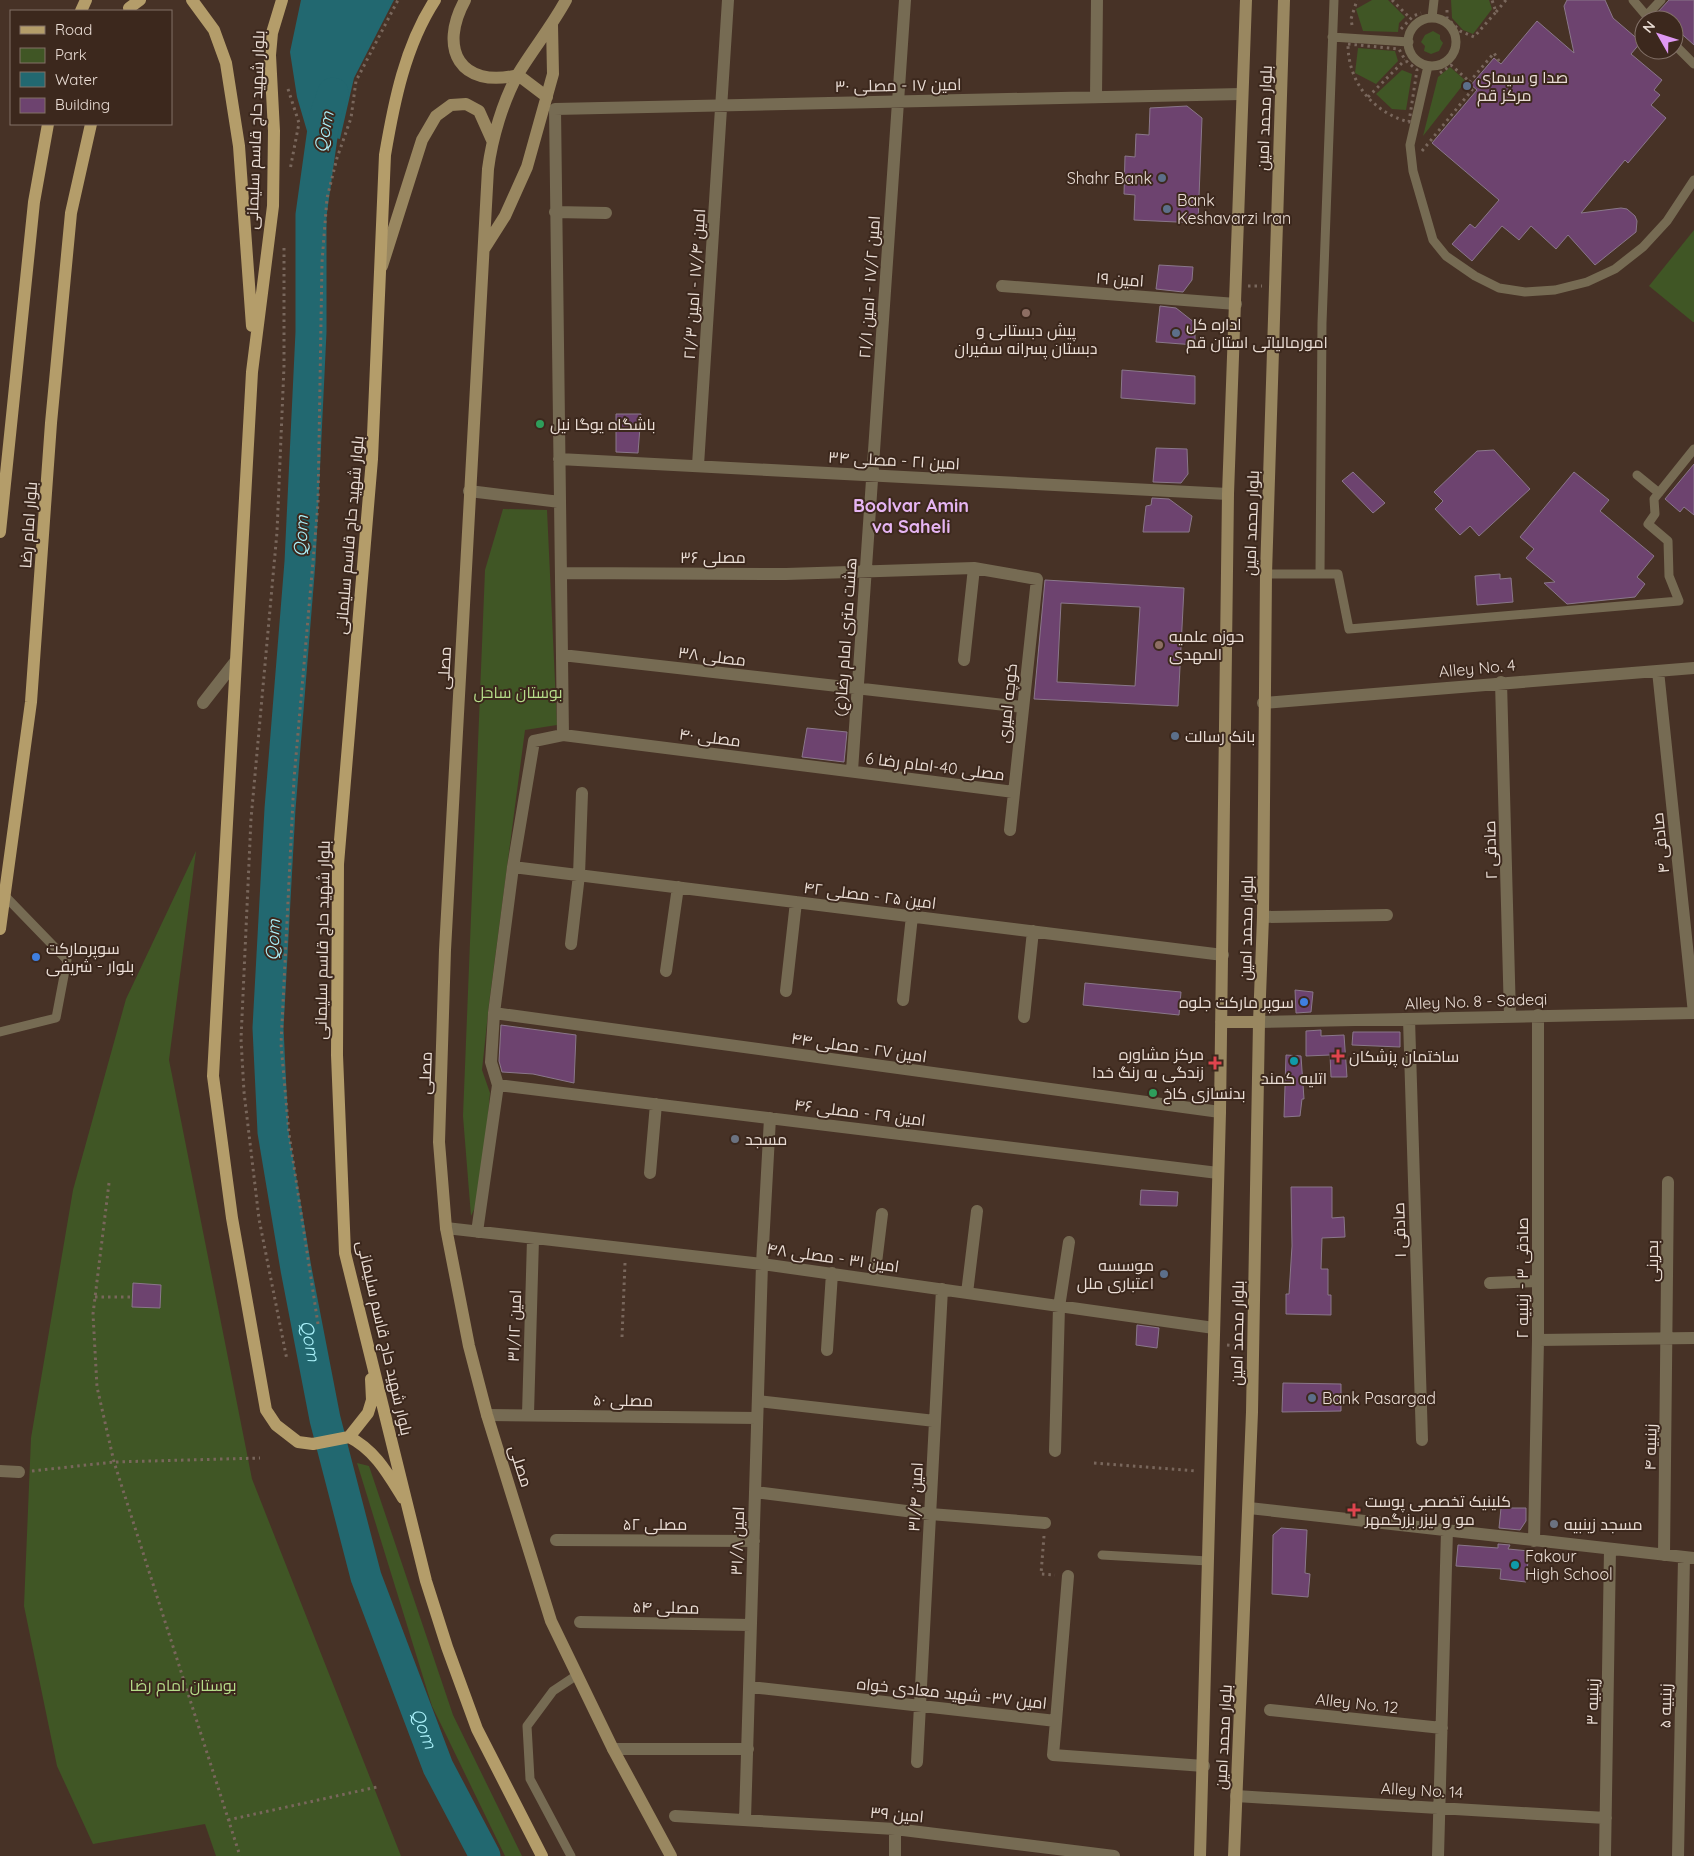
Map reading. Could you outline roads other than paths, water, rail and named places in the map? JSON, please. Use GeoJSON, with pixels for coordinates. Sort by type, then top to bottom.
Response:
{"type":"FeatureCollection","features":[{"type":"Feature","properties":{"kind":"main road"},"geometry":{"type":"LineString","coordinates":[[130,6],[140,0]]}},
{"type":"Feature","properties":{"kind":"main road"},"geometry":{"type":"LineString","coordinates":[[192,0],[214,30],[226,63],[239,146],[254,356]]}},
{"type":"Feature","properties":{"kind":"main road","name":"بلوار شهید حاج قاسم سلیمانی"},"geometry":{"type":"LineString","coordinates":[[282,0],[272,33],[270,55],[274,131],[272,206],[254,356],[212,1076],[232,1218],[266,1410],[276,1426],[298,1442],[314,1444],[350,1437]]}},
{"type":"Feature","properties":{"kind":"main road","name":"بلوار شهید حاج قاسم سلیمانی"},"geometry":{"type":"LineString","coordinates":[[435,0],[407,57],[392,111],[384,155],[372,459],[338,864],[337,1055],[344,1253],[426,1581],[464,1698],[484,1744],[542,1856]]}},
{"type":"Feature","properties":{"kind":"main road"},"geometry":{"type":"LineString","coordinates":[[465,0],[453,35],[453,50],[458,60],[472,73],[488,79],[518,75],[547,97]]}},
{"type":"Feature","properties":{"kind":"main road","name":"مصلی"},"geometry":{"type":"LineString","coordinates":[[566,0],[552,25],[518,75],[492,140],[488,169],[445,950],[439,1133],[446,1228],[469,1346],[487,1415],[551,1621],[613,1749],[671,1856]]}},
{"type":"Feature","properties":{"kind":"main road","name":"بلوار محمد امین"},"geometry":{"type":"LineString","coordinates":[[1200,1856],[1204,1766],[1209,1472],[1220,1112],[1228,494],[1236,304],[1241,94],[1246,0]]}},
{"type":"Feature","properties":{"kind":"main road","name":"بلوار محمد امین"},"geometry":{"type":"LineString","coordinates":[[1234,1856],[1254,1346],[1259,1022],[1263,917],[1263,703],[1284,0]]}},
{"type":"Feature","properties":{"kind":"main road"},"geometry":{"type":"LineString","coordinates":[[484,249],[505,216],[527,167],[553,74],[552,25]]}},
{"type":"Feature","properties":{"kind":"main road"},"geometry":{"type":"LineString","coordinates":[[380,273],[422,140],[436,116],[451,105],[466,104],[478,111],[492,140]]}},
{"type":"Feature","properties":{"kind":"main road","name":"بلوار امام رضا"},"geometry":{"type":"LineString","coordinates":[[0,532],[34,202],[48,125]]}},
{"type":"Feature","properties":{"kind":"main road","name":"بلوار امام رضا"},"geometry":{"type":"LineString","coordinates":[[0,930],[31,702],[51,423],[71,213],[91,125]]}},
{"type":"Feature","properties":{"kind":"main road"},"geometry":{"type":"LineString","coordinates":[[1221,1022],[1259,1022]]}},
{"type":"Feature","properties":{"kind":"main road"},"geometry":{"type":"LineString","coordinates":[[371,1357],[372,1400],[368,1413],[350,1437],[362,1443],[380,1462],[409,1508]]}},
{"type":"Feature","properties":{"kind":"street","name":"امین ۱۷/۴ - امین ۲۱/۳"},"geometry":{"type":"LineString","coordinates":[[698,465],[723,104],[728,0]]}},
{"type":"Feature","properties":{"kind":"street","name":"امین ۱۷/۲ - امین ۲۱/۱"},"geometry":{"type":"LineString","coordinates":[[872,475],[905,0]]}},
{"type":"Feature","properties":{"kind":"street"},"geometry":{"type":"LineString","coordinates":[[1096,96],[1097,0]]}},
{"type":"Feature","properties":{"kind":"street","name":"امین ۱۷ - مصلی ۳۰"},"geometry":{"type":"LineString","coordinates":[[555,212],[555,109],[1241,94]]}},
{"type":"Feature","properties":{"kind":"street"},"geometry":{"type":"LineString","coordinates":[[563,735],[555,212],[606,213]]}},
{"type":"Feature","properties":{"kind":"street","name":"امین ۱۹"},"geometry":{"type":"LineString","coordinates":[[1002,286],[1236,304]]}},
{"type":"Feature","properties":{"kind":"street","name":"امین ۲۱ - مصلی ۳۴"},"geometry":{"type":"LineString","coordinates":[[559,460],[698,465],[1228,494]]}},
{"type":"Feature","properties":{"kind":"street","name":"هشت متری امام رضا(ع)"},"geometry":{"type":"LineString","coordinates":[[852,771],[872,475]]}},
{"type":"Feature","properties":{"kind":"street"},"geometry":{"type":"LineString","coordinates":[[470,491],[560,502]]}},
{"type":"Feature","properties":{"kind":"street"},"geometry":{"type":"LineString","coordinates":[[964,660],[974,568]]}},
{"type":"Feature","properties":{"kind":"street","name":"مصلی ۳۶"},"geometry":{"type":"LineString","coordinates":[[560,573],[866,572],[974,568],[1037,579]]}},
{"type":"Feature","properties":{"kind":"street","name":"کوچه امیری"},"geometry":{"type":"LineString","coordinates":[[1010,830],[1037,579]]}},
{"type":"Feature","properties":{"kind":"street","name":"مصلی ۳۸"},"geometry":{"type":"LineString","coordinates":[[562,655],[858,690],[1023,707]]}},
{"type":"Feature","properties":{"kind":"street"},"geometry":{"type":"LineString","coordinates":[[203,703],[235,662]]}},
{"type":"Feature","properties":{"kind":"street","name":"Alley No. 4"},"geometry":{"type":"LineString","coordinates":[[1263,703],[1501,682],[1694,668]]}},
{"type":"Feature","properties":{"kind":"street","name":"صادقی ۴"},"geometry":{"type":"LineString","coordinates":[[1658,671],[1694,1013]]}},
{"type":"Feature","properties":{"kind":"street","name":"صادقی ۲"},"geometry":{"type":"LineString","coordinates":[[1501,682],[1510,1016]]}},
{"type":"Feature","properties":{"kind":"street","name":"مصلی ۴۰"},"geometry":{"type":"LineString","coordinates":[[513,867],[534,741],[563,735],[852,771]]}},
{"type":"Feature","properties":{"kind":"street","name":"مصلی 40-امام رضا 6"},"geometry":{"type":"LineString","coordinates":[[852,771],[1014,792]]}},
{"type":"Feature","properties":{"kind":"street"},"geometry":{"type":"LineString","coordinates":[[571,944],[578,875],[582,793]]}},
{"type":"Feature","properties":{"kind":"street"},"geometry":{"type":"LineString","coordinates":[[478,1232],[498,1085],[490,1062],[494,1013],[513,867]]}},
{"type":"Feature","properties":{"kind":"street","name":"امین ۲۵ - مصلی ۴۲"},"geometry":{"type":"LineString","coordinates":[[513,867],[1223,955]]}},
{"type":"Feature","properties":{"kind":"street"},"geometry":{"type":"LineString","coordinates":[[666,971],[678,887]]}},
{"type":"Feature","properties":{"kind":"street"},"geometry":{"type":"LineString","coordinates":[[786,991],[796,902]]}},
{"type":"Feature","properties":{"kind":"street"},"geometry":{"type":"LineString","coordinates":[[1263,917],[1387,915]]}},
{"type":"Feature","properties":{"kind":"street"},"geometry":{"type":"LineString","coordinates":[[904,1000],[912,916]]}},
{"type":"Feature","properties":{"kind":"street"},"geometry":{"type":"LineString","coordinates":[[1024,1017],[1033,931]]}},
{"type":"Feature","properties":{"kind":"street","name":"امین ۲۷ - مصلی ۴۴"},"geometry":{"type":"LineString","coordinates":[[494,1013],[1220,1112]]}},
{"type":"Feature","properties":{"kind":"street","name":"Alley No. 8 - Sadeqi"},"geometry":{"type":"LineString","coordinates":[[1259,1022],[1694,1013]]}},
{"type":"Feature","properties":{"kind":"street","name":"صادقی ۳ - زینبیه ۲"},"geometry":{"type":"LineString","coordinates":[[1534,1541],[1538,1340],[1538,1015]]}},
{"type":"Feature","properties":{"kind":"street","name":"صادقی ۱"},"geometry":{"type":"LineString","coordinates":[[1409,1019],[1422,1440]]}},
{"type":"Feature","properties":{"kind":"street","name":"امین ۲۹ - مصلی ۴۶"},"geometry":{"type":"LineString","coordinates":[[498,1085],[1218,1173]]}},
{"type":"Feature","properties":{"kind":"street"},"geometry":{"type":"LineString","coordinates":[[650,1173],[656,1104]]}},
{"type":"Feature","properties":{"kind":"street","name":"امین ۳۱/۸"},"geometry":{"type":"LineString","coordinates":[[745,1819],[762,1264],[770,1118]]}},
{"type":"Feature","properties":{"kind":"street","name":"بحرینی"},"geometry":{"type":"LineString","coordinates":[[1668,1182],[1668,1339]]}},
{"type":"Feature","properties":{"kind":"street"},"geometry":{"type":"LineString","coordinates":[[967,1293],[977,1211]]}},
{"type":"Feature","properties":{"kind":"street"},"geometry":{"type":"LineString","coordinates":[[874,1279],[882,1214]]}},
{"type":"Feature","properties":{"kind":"street","name":"امین ۳۱ - مصلی ۴۸"},"geometry":{"type":"LineString","coordinates":[[446,1228],[832,1273],[1214,1328]]}},
{"type":"Feature","properties":{"kind":"street","name":"امین ۳۱/۱۲"},"geometry":{"type":"LineString","coordinates":[[528,1414],[533,1239]]}},
{"type":"Feature","properties":{"kind":"street"},"geometry":{"type":"LineString","coordinates":[[1055,1451],[1059,1307],[1069,1242]]}},
{"type":"Feature","properties":{"kind":"street"},"geometry":{"type":"LineString","coordinates":[[827,1350],[832,1273]]}},
{"type":"Feature","properties":{"kind":"street"},"geometry":{"type":"LineString","coordinates":[[1490,1283],[1538,1281]]}},
{"type":"Feature","properties":{"kind":"street","name":"امین ۳۱/۴"},"geometry":{"type":"LineString","coordinates":[[917,1762],[942,1289]]}},
{"type":"Feature","properties":{"kind":"street"},"geometry":{"type":"LineString","coordinates":[[1538,1340],[1694,1338]]}},
{"type":"Feature","properties":{"kind":"street","name":"زینبیه ۴"},"geometry":{"type":"LineString","coordinates":[[1664,1556],[1668,1339]]}},
{"type":"Feature","properties":{"kind":"street"},"geometry":{"type":"LineString","coordinates":[[758,1402],[935,1421]]}},
{"type":"Feature","properties":{"kind":"street","name":"مصلی ۵۰"},"geometry":{"type":"LineString","coordinates":[[487,1415],[757,1418]]}},
{"type":"Feature","properties":{"kind":"street"},"geometry":{"type":"LineString","coordinates":[[0,1471],[19,1472]]}},
{"type":"Feature","properties":{"kind":"street"},"geometry":{"type":"LineString","coordinates":[[755,1492],[930,1514],[1046,1523]]}},
{"type":"Feature","properties":{"kind":"street"},"geometry":{"type":"LineString","coordinates":[[1249,1508],[1689,1558]]}},
{"type":"Feature","properties":{"kind":"street"},"geometry":{"type":"LineString","coordinates":[[1438,1856],[1447,1530]]}},
{"type":"Feature","properties":{"kind":"street","name":"مصلی ۵۲"},"geometry":{"type":"LineString","coordinates":[[556,1540],[754,1541]]}},
{"type":"Feature","properties":{"kind":"street","name":"زینبیه ۳"},"geometry":{"type":"LineString","coordinates":[[1605,1856],[1610,1549]]}},
{"type":"Feature","properties":{"kind":"street","name":"زینبیه ۵"},"geometry":{"type":"LineString","coordinates":[[1678,1856],[1689,1558]]}},
{"type":"Feature","properties":{"kind":"street"},"geometry":{"type":"LineString","coordinates":[[1056,1722],[1068,1576]]}},
{"type":"Feature","properties":{"kind":"street","name":"مصلی ۵۴"},"geometry":{"type":"LineString","coordinates":[[580,1622],[751,1624]]}},
{"type":"Feature","properties":{"kind":"street","name":"امین ۳۷- شهید معادی خواه"},"geometry":{"type":"LineString","coordinates":[[750,1687],[1056,1722],[1053,1755],[1204,1766]]}},
{"type":"Feature","properties":{"kind":"street","name":"Alley No. 12"},"geometry":{"type":"LineString","coordinates":[[1270,1710],[1442,1728]]}},
{"type":"Feature","properties":{"kind":"street"},"geometry":{"type":"LineString","coordinates":[[613,1749],[748,1749]]}},
{"type":"Feature","properties":{"kind":"street","name":"Alley No. 14"},"geometry":{"type":"LineString","coordinates":[[1236,1796],[1606,1818]]}},
{"type":"Feature","properties":{"kind":"street","name":"امین ۳۹"},"geometry":{"type":"LineString","coordinates":[[675,1816],[895,1829],[1114,1856]]}},
{"type":"Feature","properties":{"kind":"street"},"geometry":{"type":"LineString","coordinates":[[895,1829],[895,1856]]}},
{"type":"Feature","properties":{"kind":"lane"},"geometry":{"type":"LineString","coordinates":[[1320,574],[1322,323],[1334,0]]}},
{"type":"Feature","properties":{"kind":"lane"},"geometry":{"type":"LineString","coordinates":[[1429,16],[1447,24],[1452,29],[1456,45],[1454,52],[1443,64],[1428,66],[1414,58],[1409,42],[1412,29],[1429,16],[1434,0]]}},
{"type":"Feature","properties":{"kind":"lane"},"geometry":{"type":"LineString","coordinates":[[1633,0],[1641,10]]}},
{"type":"Feature","properties":{"kind":"lane"},"geometry":{"type":"LineString","coordinates":[[1332,37],[1409,42]]}},
{"type":"Feature","properties":{"kind":"lane"},"geometry":{"type":"LineString","coordinates":[[1684,54],[1694,64]]}},
{"type":"Feature","properties":{"kind":"lane"},"geometry":{"type":"LineString","coordinates":[[1428,66],[1410,144],[1413,171],[1433,240],[1446,256],[1475,276],[1499,288],[1525,292],[1555,290],[1587,282],[1615,269],[1643,246],[1667,221],[1694,180]]}},
{"type":"Feature","properties":{"kind":"lane"},"geometry":{"type":"LineString","coordinates":[[1266,574],[1338,574],[1349,629],[1679,600],[1669,576],[1668,541],[1648,524],[1655,514],[1654,499],[1694,449]]}},
{"type":"Feature","properties":{"kind":"lane"},"geometry":{"type":"LineString","coordinates":[[1637,476],[1658,493]]}},
{"type":"Feature","properties":{"kind":"lane"},"geometry":{"type":"LineString","coordinates":[[0,1032],[56,1018],[66,960],[6,897]]}},
{"type":"Feature","properties":{"kind":"lane"},"geometry":{"type":"LineString","coordinates":[[1102,1556],[1208,1561]]}},
{"type":"Feature","properties":{"kind":"lane"},"geometry":{"type":"LineString","coordinates":[[571,1856],[530,1779],[527,1726],[553,1691],[577,1675]]}},
{"type":"Feature","properties":{"kind":"water"},"geometry":{"type":"Polygon","coordinates":[[[301,0],[394,0],[354,78],[340,139],[307,131],[297,97],[290,52],[301,0]]]}},
{"type":"Feature","properties":{"kind":"waterway","name":"Qom"},"geometry":{"type":"LineString","coordinates":[[333,93],[325,115],[311,215],[311,332],[300,562],[280,809],[268,1028],[273,1132],[296,1269],[325,1419],[366,1577],[438,1767],[485,1856]]}},
{"type":"Feature","properties":{"kind":"place","name":"صدا و سیمای مرکز قم"},"geometry":{"type":"Point","coordinates":[1467,86]}},
{"type":"Feature","properties":{"kind":"place","name":"Shahr Bank"},"geometry":{"type":"Point","coordinates":[1162,178]}},
{"type":"Feature","properties":{"kind":"place","name":"Bank Keshavarzi Iran"},"geometry":{"type":"Point","coordinates":[1167,209]}},
{"type":"Feature","properties":{"kind":"place","name":"پیش دبستانی و دبستان پسرانه سفیران"},"geometry":{"type":"Point","coordinates":[1026,313]}},
{"type":"Feature","properties":{"kind":"place","name":"اداره کل امورمالیاتی استان قم"},"geometry":{"type":"Point","coordinates":[1176,333]}},
{"type":"Feature","properties":{"kind":"place","name":"باشگاه یوگا نیل"},"geometry":{"type":"Point","coordinates":[540,424]}},
{"type":"Feature","properties":{"kind":"place","name":"حوزه علمیه المهدی"},"geometry":{"type":"Point","coordinates":[1159,645]}},
{"type":"Feature","properties":{"kind":"place","name":"بانک رسالت"},"geometry":{"type":"Point","coordinates":[1175,736]}},
{"type":"Feature","properties":{"kind":"place","name":"سوپرمارکت بلوار - شریفی"},"geometry":{"type":"Point","coordinates":[36,957]}},
{"type":"Feature","properties":{"kind":"place","name":"سوپر مارکت جلوه"},"geometry":{"type":"Point","coordinates":[1304,1002]}},
{"type":"Feature","properties":{"kind":"place","name":"ساختمان پزشکان"},"geometry":{"type":"Point","coordinates":[1338,1056]}},
{"type":"Feature","properties":{"kind":"place","name":"اتلیه کمند"},"geometry":{"type":"Point","coordinates":[1294,1061]}},
{"type":"Feature","properties":{"kind":"place","name":"مرکز مشاوره زندگی به رنگ خدا"},"geometry":{"type":"Point","coordinates":[1215,1063]}},
{"type":"Feature","properties":{"kind":"place","name":"بدنسازی کاخ"},"geometry":{"type":"Point","coordinates":[1153,1093]}},
{"type":"Feature","properties":{"kind":"place","name":"مسجد"},"geometry":{"type":"Point","coordinates":[735,1139]}},
{"type":"Feature","properties":{"kind":"place","name":"موسسه اعتباری ملل"},"geometry":{"type":"Point","coordinates":[1164,1274]}},
{"type":"Feature","properties":{"kind":"place","name":"Bank Pasargad"},"geometry":{"type":"Point","coordinates":[1312,1398]}},
{"type":"Feature","properties":{"kind":"place","name":"کلینیک تخصصی پوست مو و لیزر بزرگمهر"},"geometry":{"type":"Point","coordinates":[1354,1510]}},
{"type":"Feature","properties":{"kind":"place","name":"مسجد زینبیه"},"geometry":{"type":"Point","coordinates":[1554,1524]}},
{"type":"Feature","properties":{"kind":"place","name":"Fakour High School"},"geometry":{"type":"Point","coordinates":[1515,1565]}},
{"type":"Feature","properties":{"kind":"district","name":"Boolvar Amin va Saheli"},"geometry":{"type":"Point","coordinates":[911,516]}},
{"type":"Feature","properties":{"kind":"park label","name":"بوستان ساحل"},"geometry":{"type":"Point","coordinates":[518,692]}},
{"type":"Feature","properties":{"kind":"park label","name":"بوستان امام رضا"},"geometry":{"type":"Point","coordinates":[183,1685]}}]}
